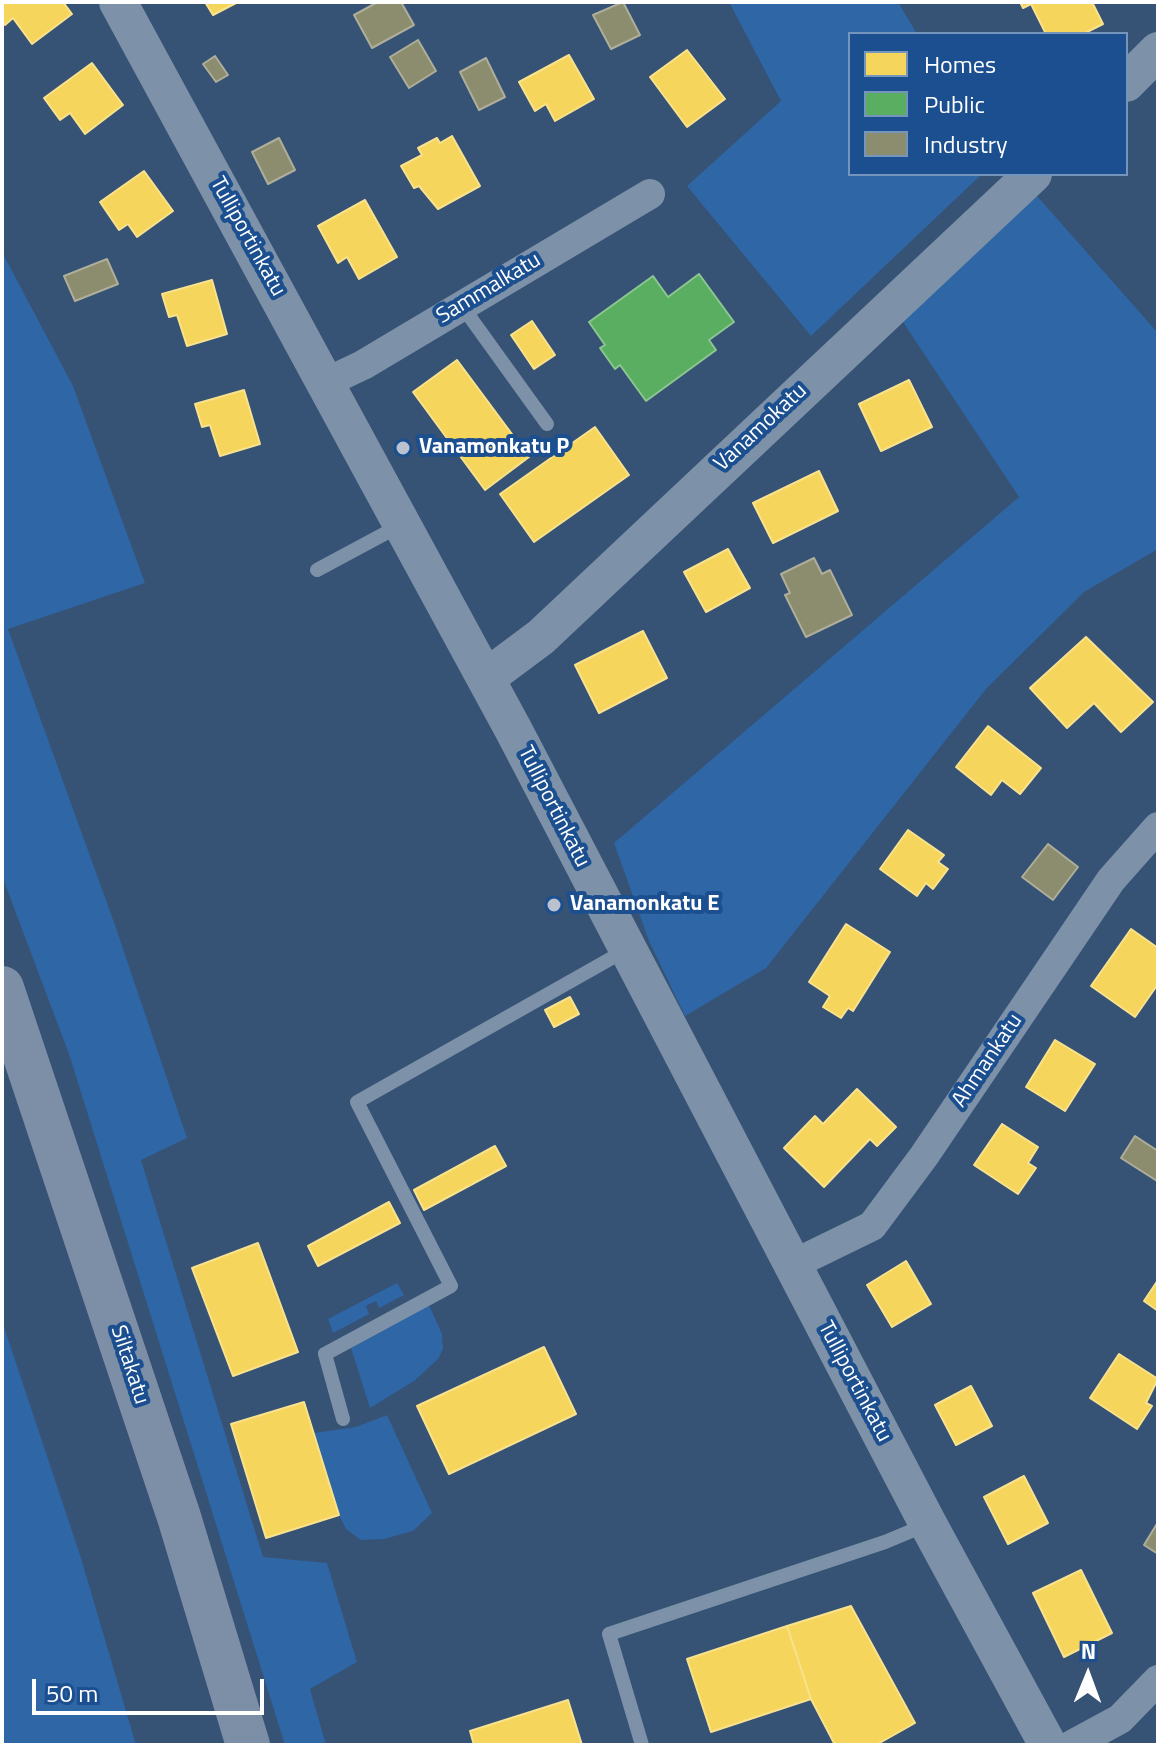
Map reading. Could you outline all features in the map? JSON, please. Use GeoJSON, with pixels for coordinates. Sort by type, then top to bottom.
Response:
{"type":"FeatureCollection","features":[{"type":"Feature","properties":{"kind":"main road","name":"Siltakatu"},"geometry":{"type":"LineString","coordinates":[[2,988],[179,1517],[248,1745]]}},
{"type":"Feature","properties":{"kind":"street","name":"Tulliportinkatu"},"geometry":{"type":"LineString","coordinates":[[118,2],[486,678],[928,1524],[1051,1744]]}},
{"type":"Feature","properties":{"kind":"street"},"geometry":{"type":"LineString","coordinates":[[1128,81],[1158,51]]}},
{"type":"Feature","properties":{"kind":"street","name":"Vanamokatu"},"geometry":{"type":"LineString","coordinates":[[486,678],[541,637],[1031,176]]}},
{"type":"Feature","properties":{"kind":"street","name":"Sammalkatu"},"geometry":{"type":"LineString","coordinates":[[327,382],[650,194]]}},
{"type":"Feature","properties":{"kind":"street","name":"Ahmankatu"},"geometry":{"type":"LineString","coordinates":[[792,1265],[872,1226],[924,1156],[1111,880],[1158,827]]}},
{"type":"Feature","properties":{"kind":"street"},"geometry":{"type":"LineString","coordinates":[[1051,1744],[1120,1719],[1158,1680]]}},
{"type":"Feature","properties":{"kind":"lane"},"geometry":{"type":"LineString","coordinates":[[462,306],[547,424]]}},
{"type":"Feature","properties":{"kind":"lane"},"geometry":{"type":"LineString","coordinates":[[317,570],[403,524]]}},
{"type":"Feature","properties":{"kind":"lane"},"geometry":{"type":"LineString","coordinates":[[343,1419],[325,1354],[451,1286],[357,1102],[626,950]]}},
{"type":"Feature","properties":{"kind":"lane"},"geometry":{"type":"LineString","coordinates":[[642,1745],[609,1634],[885,1542],[928,1524]]}},
{"type":"Feature","properties":{"kind":"shaded area"},"geometry":{"type":"Polygon","coordinates":[[[729,2],[898,2],[916,32],[848,32],[848,176],[980,176],[811,336],[687,186],[781,101],[729,2]]]}},
{"type":"Feature","properties":{"kind":"shaded area"},"geometry":{"type":"Polygon","coordinates":[[[1030,188],[1158,333],[1158,549],[1084,592],[986,689],[766,968],[685,1016],[649,941],[614,843],[1019,497],[899,316],[1030,188]]]}},
{"type":"Feature","properties":{"kind":"shaded area"},"geometry":{"type":"Polygon","coordinates":[[[2,252],[73,386],[145,583],[8,629],[115,925],[187,1138],[141,1160],[263,1557],[327,1563],[357,1662],[310,1689],[326,1745],[285,1745],[69,1054],[2,876],[2,252]]]}},
{"type":"Feature","properties":{"kind":"shaded area"},"geometry":{"type":"Polygon","coordinates":[[[397,1283],[404,1295],[379,1308],[376,1301],[366,1306],[369,1314],[333,1333],[328,1319],[397,1283]]]}},
{"type":"Feature","properties":{"kind":"shaded area"},"geometry":{"type":"Polygon","coordinates":[[[429,1305],[442,1334],[443,1349],[438,1359],[414,1381],[370,1408],[351,1348],[429,1305]]]}},
{"type":"Feature","properties":{"kind":"shaded area"},"geometry":{"type":"Polygon","coordinates":[[[2,1321],[81,1558],[136,1745],[2,1745],[2,1321]]]}},
{"type":"Feature","properties":{"kind":"shaded area"},"geometry":{"type":"Polygon","coordinates":[[[387,1415],[432,1513],[413,1531],[384,1539],[361,1540],[346,1529],[339,1515],[314,1433],[356,1427],[387,1415]]]}},
{"type":"Feature","properties":{"kind":"building: Homes"},"geometry":{"type":"Polygon","coordinates":[[[2,2],[63,2],[72,14],[32,44],[13,18],[5,25],[2,21],[2,2]]]}},
{"type":"Feature","properties":{"kind":"building: Homes"},"geometry":{"type":"Polygon","coordinates":[[[205,2],[238,2],[213,15],[205,2]]]}},
{"type":"Feature","properties":{"kind":"building: Homes"},"geometry":{"type":"Polygon","coordinates":[[[1020,2],[1092,2],[1103,24],[1087,32],[1045,32],[1031,4],[1023,8],[1020,2]]]}},
{"type":"Feature","properties":{"kind":"building: Homes"},"geometry":{"type":"Polygon","coordinates":[[[687,50],[725,99],[687,127],[650,77],[687,50]]]}},
{"type":"Feature","properties":{"kind":"building: Homes"},"geometry":{"type":"Polygon","coordinates":[[[569,55],[594,99],[555,121],[546,104],[535,111],[519,82],[569,55]]]}},
{"type":"Feature","properties":{"kind":"building: Homes"},"geometry":{"type":"Polygon","coordinates":[[[92,63],[123,105],[85,134],[70,113],[60,120],[44,98],[92,63]]]}},
{"type":"Feature","properties":{"kind":"building: Homes"},"geometry":{"type":"Polygon","coordinates":[[[452,136],[480,186],[438,209],[419,186],[414,188],[401,166],[422,155],[418,148],[437,138],[440,143],[452,136]]]}},
{"type":"Feature","properties":{"kind":"building: Homes"},"geometry":{"type":"Polygon","coordinates":[[[144,171],[173,211],[137,237],[128,224],[119,230],[100,202],[144,171]]]}},
{"type":"Feature","properties":{"kind":"building: Homes"},"geometry":{"type":"Polygon","coordinates":[[[365,200],[397,257],[359,279],[347,257],[338,263],[318,226],[365,200]]]}},
{"type":"Feature","properties":{"kind":"building: Homes"},"geometry":{"type":"Polygon","coordinates":[[[212,280],[227,334],[187,346],[177,315],[169,317],[162,294],[212,280]]]}},
{"type":"Feature","properties":{"kind":"building: Homes"},"geometry":{"type":"Polygon","coordinates":[[[532,321],[555,355],[534,369],[511,335],[532,321]]]}},
{"type":"Feature","properties":{"kind":"building: Homes"},"geometry":{"type":"Polygon","coordinates":[[[457,360],[529,457],[485,490],[413,392],[457,360]]]}},
{"type":"Feature","properties":{"kind":"building: Homes"},"geometry":{"type":"Polygon","coordinates":[[[909,380],[932,427],[881,451],[859,404],[909,380]]]}},
{"type":"Feature","properties":{"kind":"building: Homes"},"geometry":{"type":"Polygon","coordinates":[[[244,390],[260,444],[220,456],[210,425],[202,427],[195,404],[244,390]]]}},
{"type":"Feature","properties":{"kind":"building: Homes"},"geometry":{"type":"Polygon","coordinates":[[[595,427],[629,475],[534,542],[500,494],[595,427]]]}},
{"type":"Feature","properties":{"kind":"building: Homes"},"geometry":{"type":"Polygon","coordinates":[[[819,471],[838,511],[773,543],[753,503],[819,471]]]}},
{"type":"Feature","properties":{"kind":"building: Homes"},"geometry":{"type":"Polygon","coordinates":[[[728,549],[750,588],[706,612],[684,572],[728,549]]]}},
{"type":"Feature","properties":{"kind":"building: Homes"},"geometry":{"type":"Polygon","coordinates":[[[643,631],[667,678],[599,713],[575,665],[643,631]]]}},
{"type":"Feature","properties":{"kind":"building: Homes"},"geometry":{"type":"Polygon","coordinates":[[[1086,637],[1153,702],[1121,732],[1094,703],[1067,728],[1030,688],[1086,637]]]}},
{"type":"Feature","properties":{"kind":"building: Homes"},"geometry":{"type":"Polygon","coordinates":[[[988,726],[1041,768],[1020,794],[1002,780],[991,795],[956,767],[988,726]]]}},
{"type":"Feature","properties":{"kind":"building: Homes"},"geometry":{"type":"Polygon","coordinates":[[[908,830],[944,855],[938,862],[948,869],[933,889],[926,883],[917,896],[880,869],[908,830]]]}},
{"type":"Feature","properties":{"kind":"building: Homes"},"geometry":{"type":"Polygon","coordinates":[[[846,924],[890,952],[853,1011],[848,1008],[841,1018],[823,1007],[830,996],[809,982],[846,924]]]}},
{"type":"Feature","properties":{"kind":"building: Homes"},"geometry":{"type":"Polygon","coordinates":[[[1131,929],[1158,948],[1158,984],[1135,1017],[1091,986],[1131,929]]]}},
{"type":"Feature","properties":{"kind":"building: Homes"},"geometry":{"type":"Polygon","coordinates":[[[570,997],[579,1014],[554,1027],[545,1010],[570,997]]]}},
{"type":"Feature","properties":{"kind":"building: Homes"},"geometry":{"type":"Polygon","coordinates":[[[1055,1040],[1095,1064],[1065,1111],[1026,1087],[1055,1040]]]}},
{"type":"Feature","properties":{"kind":"building: Homes"},"geometry":{"type":"Polygon","coordinates":[[[857,1089],[896,1127],[877,1146],[870,1139],[824,1187],[784,1148],[815,1116],[823,1124],[857,1089]]]}},
{"type":"Feature","properties":{"kind":"building: Homes"},"geometry":{"type":"Polygon","coordinates":[[[1002,1124],[1038,1147],[1028,1163],[1036,1168],[1018,1194],[974,1165],[1002,1124]]]}},
{"type":"Feature","properties":{"kind":"building: Homes"},"geometry":{"type":"Polygon","coordinates":[[[495,1146],[506,1166],[424,1210],[414,1190],[495,1146]]]}},
{"type":"Feature","properties":{"kind":"building: Homes"},"geometry":{"type":"Polygon","coordinates":[[[389,1202],[400,1223],[318,1266],[308,1246],[389,1202]]]}},
{"type":"Feature","properties":{"kind":"building: Homes"},"geometry":{"type":"Polygon","coordinates":[[[258,1243],[298,1352],[233,1376],[192,1268],[258,1243]]]}},
{"type":"Feature","properties":{"kind":"building: Homes"},"geometry":{"type":"Polygon","coordinates":[[[906,1261],[931,1304],[892,1327],[867,1285],[906,1261]]]}},
{"type":"Feature","properties":{"kind":"building: Homes"},"geometry":{"type":"Polygon","coordinates":[[[1158,1280],[1158,1311],[1144,1301],[1158,1280]]]}},
{"type":"Feature","properties":{"kind":"building: Homes"},"geometry":{"type":"Polygon","coordinates":[[[544,1347],[576,1414],[449,1474],[417,1406],[544,1347]]]}},
{"type":"Feature","properties":{"kind":"building: Homes"},"geometry":{"type":"Polygon","coordinates":[[[1119,1354],[1158,1379],[1146,1403],[1152,1406],[1137,1429],[1090,1398],[1119,1354]]]}},
{"type":"Feature","properties":{"kind":"building: Homes"},"geometry":{"type":"Polygon","coordinates":[[[971,1386],[992,1426],[956,1445],[935,1405],[971,1386]]]}},
{"type":"Feature","properties":{"kind":"building: Homes"},"geometry":{"type":"Polygon","coordinates":[[[304,1402],[339,1515],[266,1538],[231,1424],[304,1402]]]}},
{"type":"Feature","properties":{"kind":"building: Homes"},"geometry":{"type":"Polygon","coordinates":[[[1024,1476],[1048,1523],[1008,1544],[984,1497],[1024,1476]]]}},
{"type":"Feature","properties":{"kind":"building: Homes"},"geometry":{"type":"Polygon","coordinates":[[[1081,1570],[1112,1633],[1064,1657],[1033,1593],[1081,1570]]]}},
{"type":"Feature","properties":{"kind":"building: Homes"},"geometry":{"type":"Polygon","coordinates":[[[851,1606],[915,1723],[876,1745],[835,1745],[811,1699],[787,1626],[851,1606]]]}},
{"type":"Feature","properties":{"kind":"building: Homes"},"geometry":{"type":"Polygon","coordinates":[[[787,1626],[811,1699],[711,1732],[687,1659],[787,1626]]]}},
{"type":"Feature","properties":{"kind":"building: Homes"},"geometry":{"type":"Polygon","coordinates":[[[568,1700],[582,1745],[474,1745],[470,1731],[568,1700]]]}},
{"type":"Feature","properties":{"kind":"building: Public"},"geometry":{"type":"Polygon","coordinates":[[[699,274],[734,322],[709,340],[716,350],[646,401],[620,365],[615,369],[600,348],[605,345],[589,322],[653,276],[668,297],[699,274]]]}},
{"type":"Feature","properties":{"kind":"building: Industry"},"geometry":{"type":"Polygon","coordinates":[[[378,2],[401,2],[414,25],[372,48],[354,15],[378,2]]]}},
{"type":"Feature","properties":{"kind":"building: Industry"},"geometry":{"type":"Polygon","coordinates":[[[623,2],[640,35],[611,49],[593,15],[623,2]]]}},
{"type":"Feature","properties":{"kind":"building: Industry"},"geometry":{"type":"Polygon","coordinates":[[[418,40],[436,71],[409,88],[390,57],[418,40]]]}},
{"type":"Feature","properties":{"kind":"building: Industry"},"geometry":{"type":"Polygon","coordinates":[[[215,56],[228,75],[216,82],[203,64],[215,56]]]}},
{"type":"Feature","properties":{"kind":"building: Industry"},"geometry":{"type":"Polygon","coordinates":[[[486,58],[505,97],[479,110],[460,72],[486,58]]]}},
{"type":"Feature","properties":{"kind":"building: Industry"},"geometry":{"type":"Polygon","coordinates":[[[279,138],[295,170],[268,184],[252,152],[279,138]]]}},
{"type":"Feature","properties":{"kind":"building: Industry"},"geometry":{"type":"Polygon","coordinates":[[[107,259],[118,284],[75,301],[64,276],[107,259]]]}},
{"type":"Feature","properties":{"kind":"building: Industry"},"geometry":{"type":"Polygon","coordinates":[[[814,558],[822,574],[830,570],[852,615],[806,637],[785,595],[790,593],[781,574],[814,558]]]}},
{"type":"Feature","properties":{"kind":"building: Industry"},"geometry":{"type":"Polygon","coordinates":[[[1048,844],[1078,867],[1053,900],[1022,877],[1048,844]]]}},
{"type":"Feature","properties":{"kind":"building: Industry"},"geometry":{"type":"Polygon","coordinates":[[[1135,1136],[1158,1151],[1157,1181],[1121,1158],[1135,1136]]]}},
{"type":"Feature","properties":{"kind":"building: Industry"},"geometry":{"type":"Polygon","coordinates":[[[1158,1522],[1158,1554],[1144,1545],[1158,1522]]]}},
{"type":"Feature","properties":{"kind":"place","name":"Vanamonkatu P"},"geometry":{"type":"Point","coordinates":[403,448]}},
{"type":"Feature","properties":{"kind":"place","name":"Vanamonkatu E"},"geometry":{"type":"Point","coordinates":[554,905]}}]}
